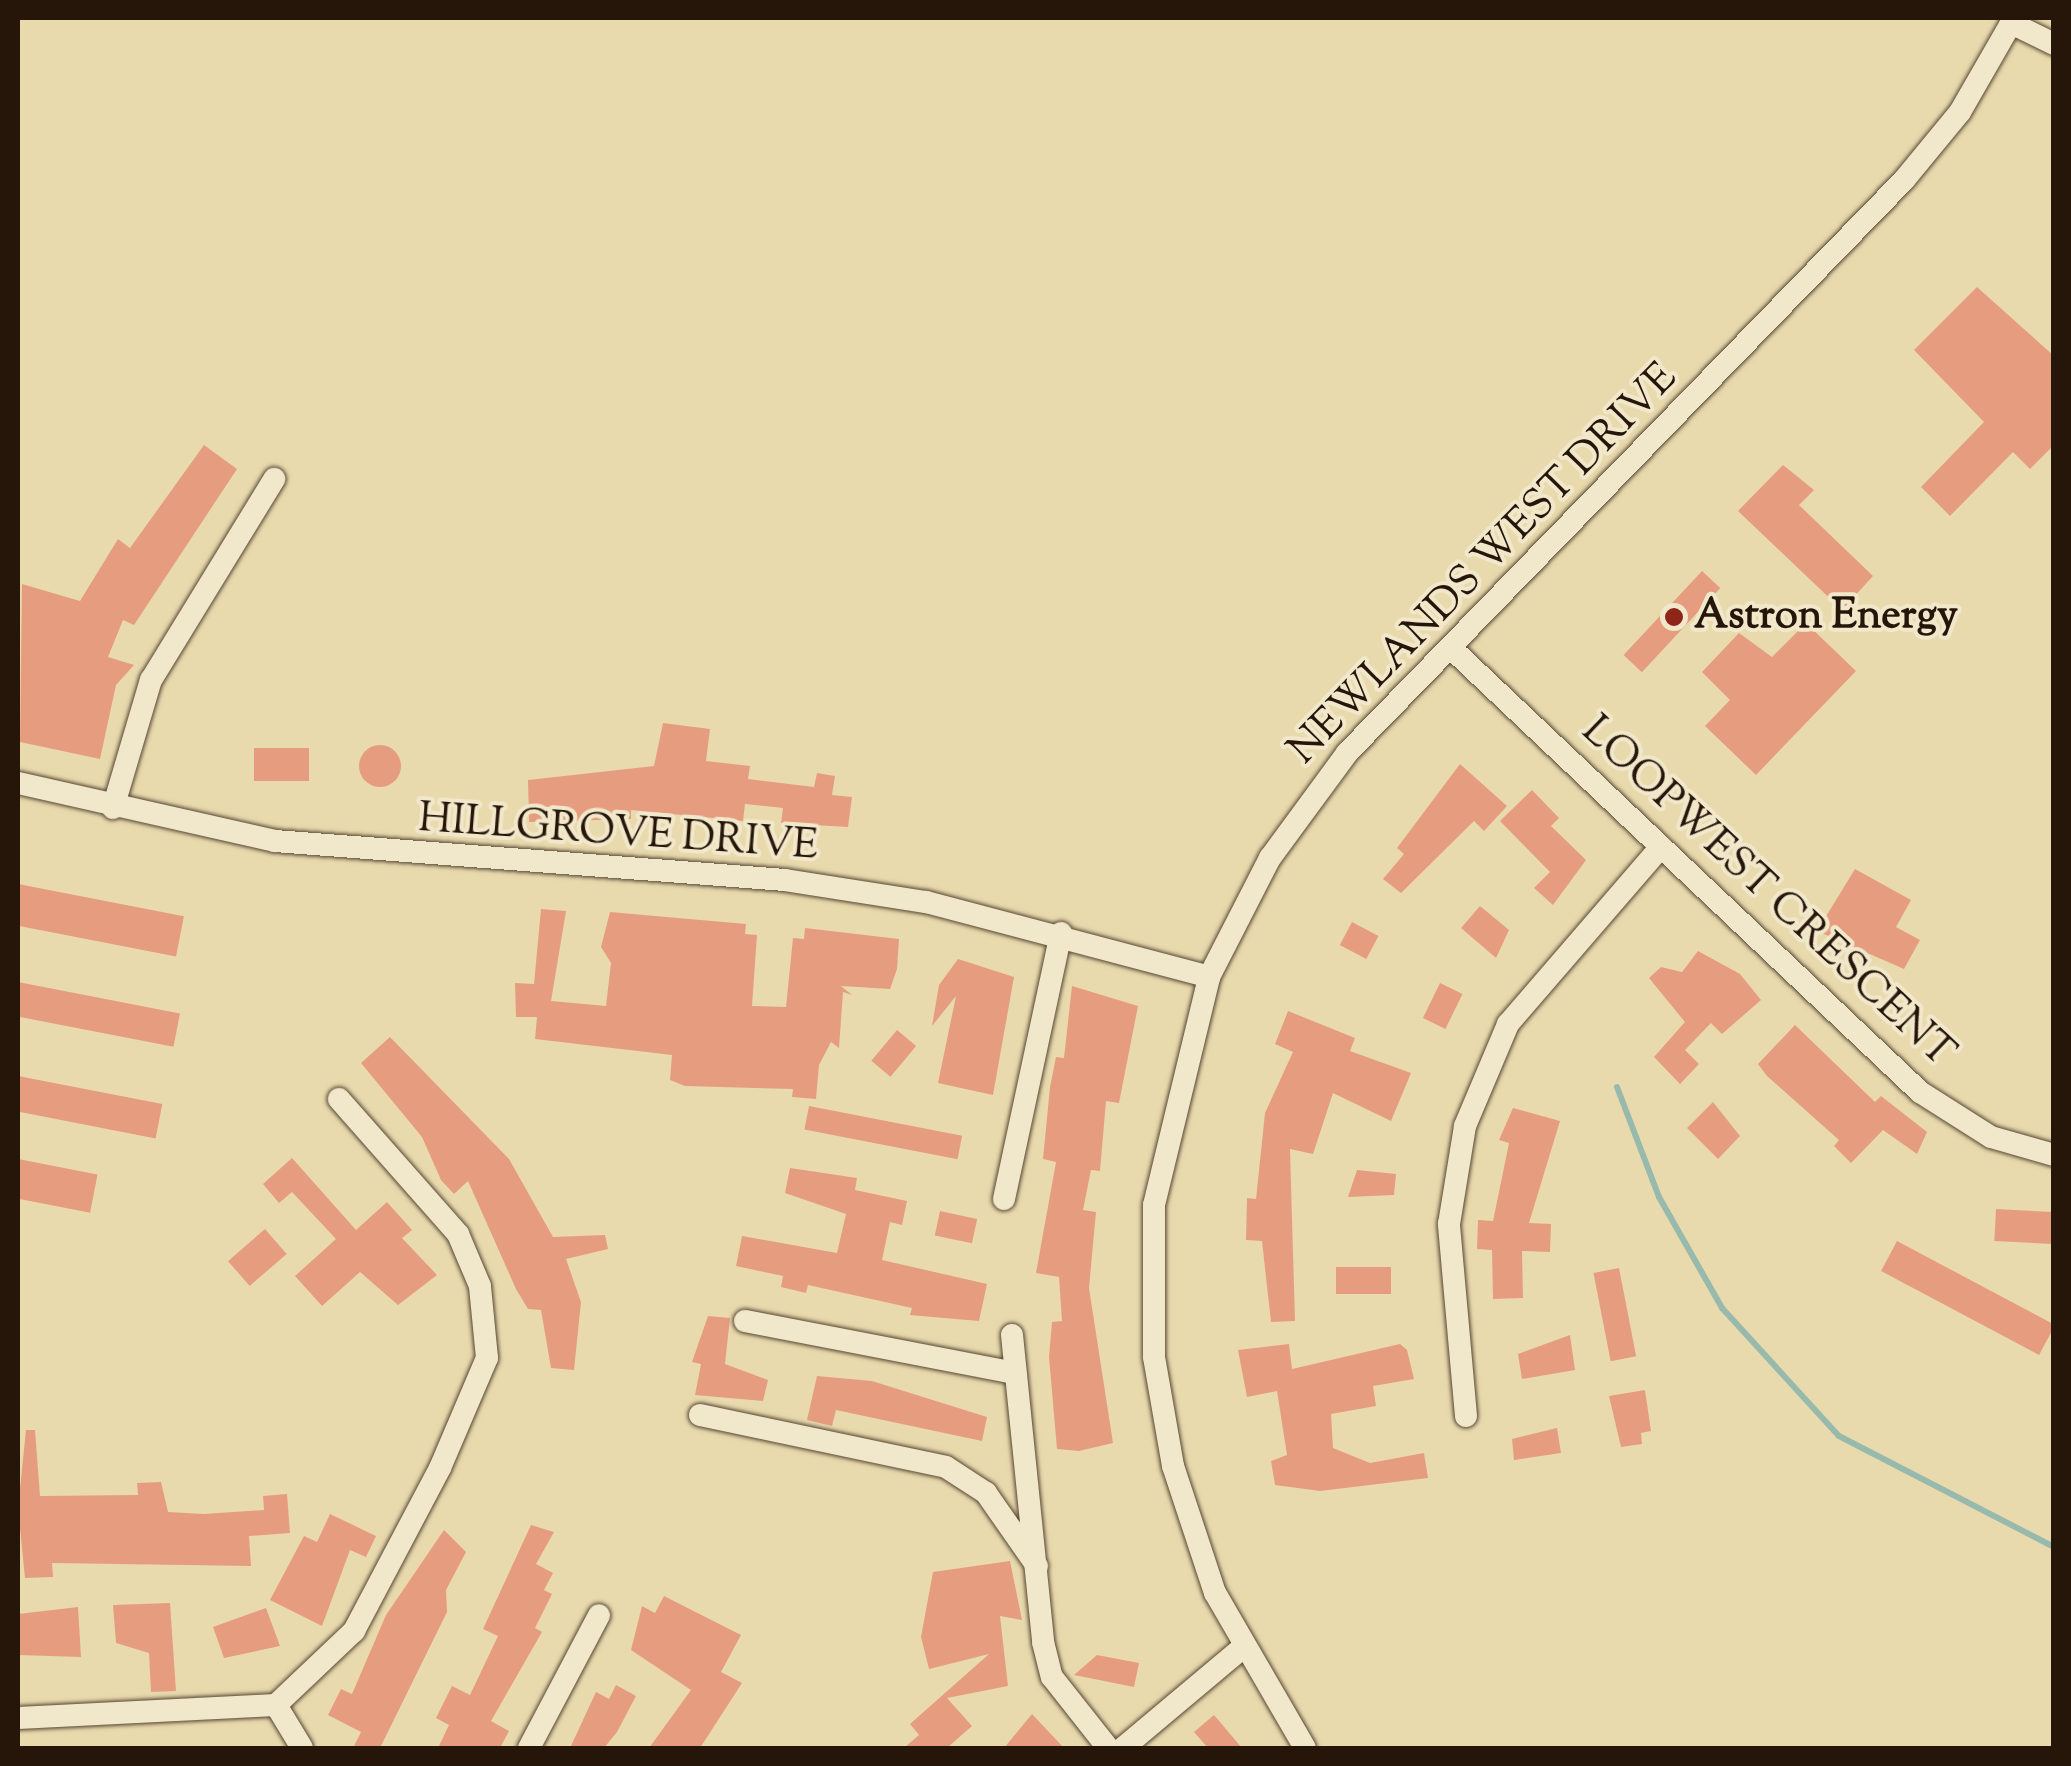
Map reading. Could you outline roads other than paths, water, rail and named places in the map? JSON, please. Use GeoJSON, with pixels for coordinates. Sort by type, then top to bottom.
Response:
{"type":"FeatureCollection","features":[{"type":"Feature","properties":{"kind":"street"},"geometry":{"type":"LineString","coordinates":[[2012,20],[2054,44]]}},
{"type":"Feature","properties":{"kind":"street","name":"NEWLANDS WEST DRIVE"},"geometry":{"type":"LineString","coordinates":[[1305,1748],[1241,1648],[1173,1466],[1150,1298],[1164,1138],[1208,977],[1304,808],[1451,648],[1904,180],[1960,112],[2012,20]]}},
{"type":"Feature","properties":{"kind":"street"},"geometry":{"type":"LineString","coordinates":[[114,808],[152,680],[274,478]]}},
{"type":"Feature","properties":{"kind":"street","name":"LOOPWEST CRESCENT"},"geometry":{"type":"LineString","coordinates":[[1451,648],[1920,1092],[1991,1138],[2054,1155]]}},
{"type":"Feature","properties":{"kind":"street","name":"HILLGROVE DRIVE"},"geometry":{"type":"LineString","coordinates":[[18,783],[114,808],[398,856],[784,880],[1061,934],[1208,977]]}},
{"type":"Feature","properties":{"kind":"street"},"geometry":{"type":"LineString","coordinates":[[1466,1416],[1448,1224],[1464,1126],[1508,1024],[1660,846]]}},
{"type":"Feature","properties":{"kind":"street"},"geometry":{"type":"LineString","coordinates":[[1004,1199],[1061,934]]}},
{"type":"Feature","properties":{"kind":"street"},"geometry":{"type":"LineString","coordinates":[[18,1718],[276,1705],[354,1631],[487,1358],[480,1286],[458,1234],[340,1098]]}},
{"type":"Feature","properties":{"kind":"street"},"geometry":{"type":"LineString","coordinates":[[745,1321],[1015,1373]]}},
{"type":"Feature","properties":{"kind":"street"},"geometry":{"type":"LineString","coordinates":[[1012,1335],[1052,1677],[1108,1748]]}},
{"type":"Feature","properties":{"kind":"street"},"geometry":{"type":"LineString","coordinates":[[700,1414],[946,1467],[986,1492],[1037,1566]]}},
{"type":"Feature","properties":{"kind":"street"},"geometry":{"type":"LineString","coordinates":[[529,1748],[599,1615]]}},
{"type":"Feature","properties":{"kind":"street"},"geometry":{"type":"LineString","coordinates":[[1123,1748],[1241,1648]]}},
{"type":"Feature","properties":{"kind":"street"},"geometry":{"type":"LineString","coordinates":[[276,1705],[302,1748]]}},
{"type":"Feature","properties":{"kind":"waterway"},"geometry":{"type":"LineString","coordinates":[[1617,1087],[1659,1197],[1722,1308],[1839,1436],[2054,1547]]}},
{"type":"Feature","properties":{"kind":"place","name":"Astron Energy"},"geometry":{"type":"Point","coordinates":[1674,617]}}]}
